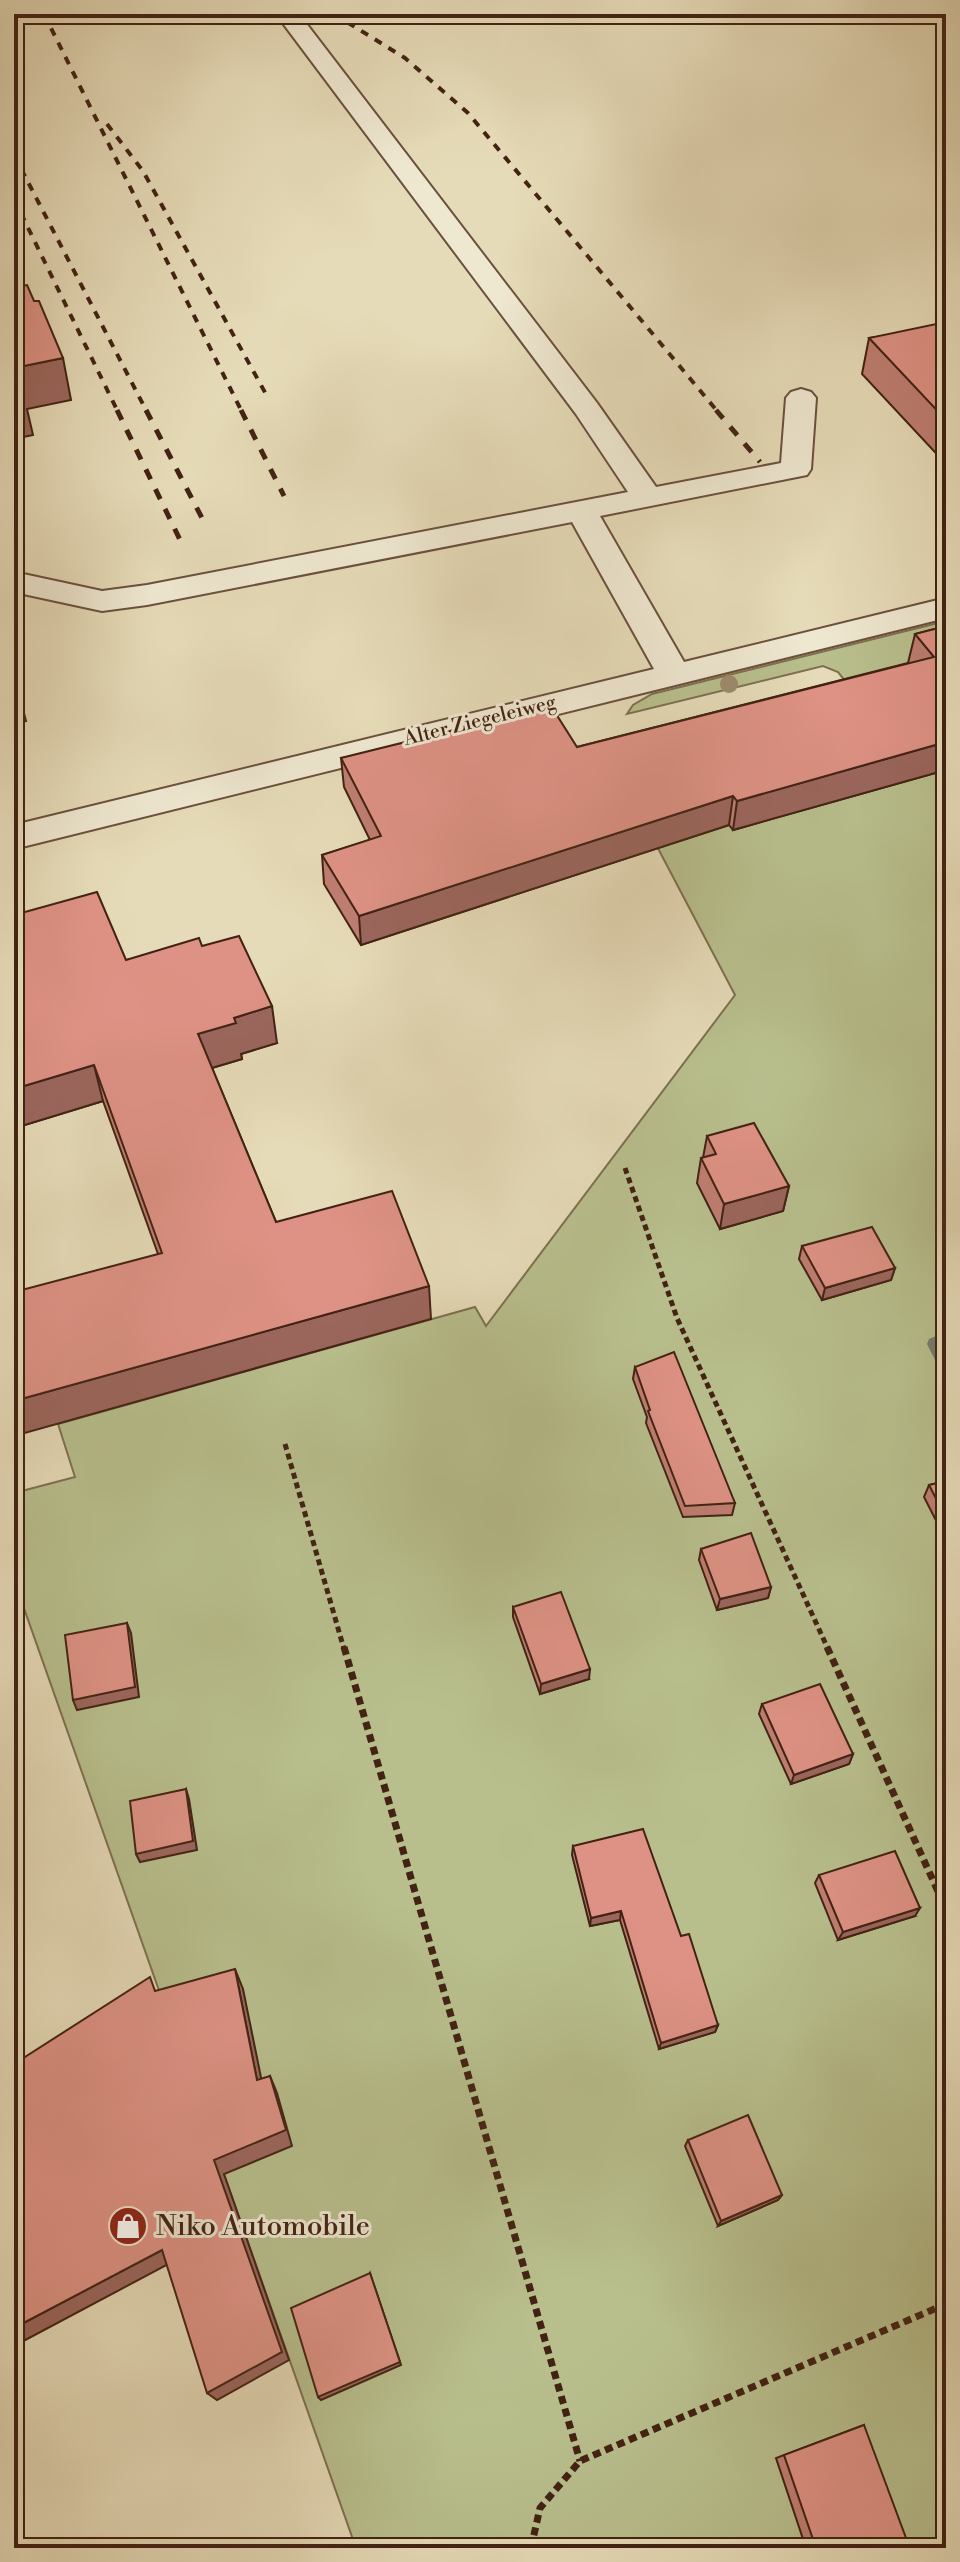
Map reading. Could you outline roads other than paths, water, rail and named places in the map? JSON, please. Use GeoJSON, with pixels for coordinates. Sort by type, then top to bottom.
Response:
{"type":"FeatureCollection","features":[{"type":"Feature","properties":{"kind":"street"},"geometry":{"type":"LineString","coordinates":[[287,14],[587,409],[647,497]]}},
{"type":"Feature","properties":{"kind":"street"},"geometry":{"type":"LineString","coordinates":[[14,582],[102,601],[147,595],[796,469],[801,398]]}},
{"type":"Feature","properties":{"kind":"street"},"geometry":{"type":"LineString","coordinates":[[581,510],[673,673]]}},
{"type":"Feature","properties":{"kind":"street","name":"Alter Ziegeleiweg"},"geometry":{"type":"LineString","coordinates":[[14,837],[946,608]]}},
{"type":"Feature","properties":{"kind":"waterway"},"geometry":{"type":"LineString","coordinates":[[936,1344],[946,1362]]}},
{"type":"Feature","properties":{"kind":"railway"},"geometry":{"type":"LineString","coordinates":[[44,14],[242,412]]}},
{"type":"Feature","properties":{"kind":"railway"},"geometry":{"type":"LineString","coordinates":[[334,14],[405,58],[468,113],[718,412]]}},
{"type":"Feature","properties":{"kind":"railway"},"geometry":{"type":"LineString","coordinates":[[107,124],[143,171],[267,396]]}},
{"type":"Feature","properties":{"kind":"railway"},"geometry":{"type":"LineString","coordinates":[[14,155],[147,412]]}},
{"type":"Feature","properties":{"kind":"railway"},"geometry":{"type":"LineString","coordinates":[[14,199],[118,412]]}},
{"type":"Feature","properties":{"kind":"railway"},"geometry":{"type":"LineString","coordinates":[[117,410],[184,548]]}},
{"type":"Feature","properties":{"kind":"railway"},"geometry":{"type":"LineString","coordinates":[[146,410],[203,520]]}},
{"type":"Feature","properties":{"kind":"railway"},"geometry":{"type":"LineString","coordinates":[[716,410],[760,462]]}},
{"type":"Feature","properties":{"kind":"railway"},"geometry":{"type":"LineString","coordinates":[[242,412],[284,496]]}},
{"type":"Feature","properties":{"kind":"place","name":"Niko Automobile"},"geometry":{"type":"Point","coordinates":[128,2226]}}]}
